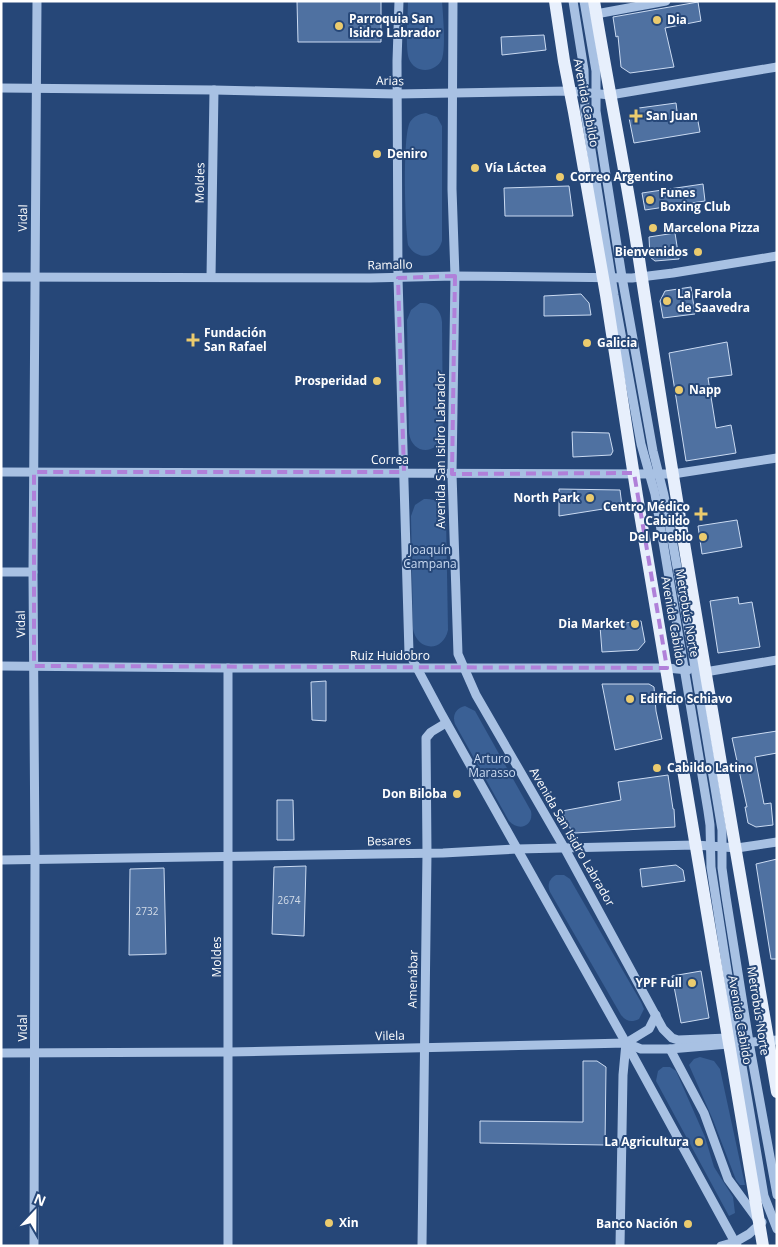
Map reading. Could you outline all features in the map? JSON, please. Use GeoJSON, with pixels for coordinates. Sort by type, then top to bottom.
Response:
{"type":"FeatureCollection","features":[{"type":"Feature","properties":{"kind":"main road","name":"Avenida Cabildo"},"geometry":{"type":"LineString","coordinates":[[555,1],[570,91],[607,278],[634,474],[696,846],[732,1042],[770,1219],[763,1246]]}},
{"type":"Feature","properties":{"kind":"main road","name":"Avenida Cabildo"},"geometry":{"type":"LineString","coordinates":[[594,1],[673,474],[700,671],[737,848],[772,1040],[777,1092]]}},
{"type":"Feature","properties":{"kind":"street","name":"Vidal"},"geometry":{"type":"LineString","coordinates":[[34,1246],[35,859],[33,572],[37,1]]}},
{"type":"Feature","properties":{"kind":"street"},"geometry":{"type":"LineString","coordinates":[[399,1],[397,94],[398,278],[410,653],[446,723],[626,1043],[736,1244]]}},
{"type":"Feature","properties":{"kind":"street","name":"Avenida San Isidro Labrador"},"geometry":{"type":"LineString","coordinates":[[453,1],[452,189],[455,276],[452,474],[458,654],[476,696],[565,849],[656,1015]]}},
{"type":"Feature","properties":{"kind":"street","name":"Metrobús Norte"},"geometry":{"type":"LineString","coordinates":[[573,1],[582,48],[585,112],[607,278],[640,444],[655,494],[710,825],[711,868],[732,1042]]}},
{"type":"Feature","properties":{"kind":"street","name":"Metrobús Norte"},"geometry":{"type":"LineString","coordinates":[[584,1],[596,71],[600,136],[622,278],[644,400],[700,671],[722,830],[722,868],[726,897],[749,1042],[777,1195]]}},
{"type":"Feature","properties":{"kind":"street"},"geometry":{"type":"LineString","coordinates":[[596,14],[666,1]]}},
{"type":"Feature","properties":{"kind":"street","name":"Arias"},"geometry":{"type":"LineString","coordinates":[[1,88],[397,94],[570,91],[610,95],[777,67]]}},
{"type":"Feature","properties":{"kind":"street","name":"Moldes"},"geometry":{"type":"LineString","coordinates":[[211,277],[214,90]]}},
{"type":"Feature","properties":{"kind":"street","name":"Ramallo"},"geometry":{"type":"LineString","coordinates":[[1,276],[622,278],[673,274],[777,256]]}},
{"type":"Feature","properties":{"kind":"street","name":"Correa"},"geometry":{"type":"LineString","coordinates":[[1,472],[673,474],[777,458]]}},
{"type":"Feature","properties":{"kind":"street"},"geometry":{"type":"LineString","coordinates":[[1,572],[33,572]]}},
{"type":"Feature","properties":{"kind":"street","name":"Ruiz Huidobro"},"geometry":{"type":"LineString","coordinates":[[1,666],[667,668],[700,671],[777,660]]}},
{"type":"Feature","properties":{"kind":"street","name":"Moldes"},"geometry":{"type":"LineString","coordinates":[[228,668],[228,1246]]}},
{"type":"Feature","properties":{"kind":"street","name":"Amenábar"},"geometry":{"type":"LineString","coordinates":[[422,1246],[427,853],[426,738],[431,732],[446,723]]}},
{"type":"Feature","properties":{"kind":"street","name":"Besares"},"geometry":{"type":"LineString","coordinates":[[1,860],[427,853],[696,846],[737,848],[777,842]]}},
{"type":"Feature","properties":{"kind":"street"},"geometry":{"type":"LineString","coordinates":[[626,1043],[649,1029],[656,1015]]}},
{"type":"Feature","properties":{"kind":"street","name":"Vilela"},"geometry":{"type":"LineString","coordinates":[[656,1015],[663,1029],[672,1038],[678,1040],[732,1042],[772,1040]]}},
{"type":"Feature","properties":{"kind":"street","name":"Vilela"},"geometry":{"type":"LineString","coordinates":[[1,1053],[229,1052],[626,1043],[641,1049],[670,1049],[732,1042]]}},
{"type":"Feature","properties":{"kind":"street"},"geometry":{"type":"LineString","coordinates":[[620,1246],[623,1074],[626,1043]]}},
{"type":"Feature","properties":{"kind":"street"},"geometry":{"type":"LineString","coordinates":[[670,1049],[704,1113],[728,1179],[770,1219],[777,1229]]}},
{"type":"Feature","properties":{"kind":"street"},"geometry":{"type":"LineString","coordinates":[[721,1246],[736,1244],[770,1219]]}},
{"type":"Feature","properties":{"kind":"highlighted area"},"geometry":{"type":"Polygon","coordinates":[[[455,276],[452,474],[634,473],[667,668],[34,666],[34,472],[404,472],[398,278],[455,276]]]}},
{"type":"Feature","properties":{"kind":"green space"},"geometry":{"type":"Polygon","coordinates":[[[408,1],[442,1],[443,54],[439,64],[431,69],[420,69],[412,64],[409,59],[407,39],[408,1]]]}},
{"type":"Feature","properties":{"kind":"green space"},"geometry":{"type":"Polygon","coordinates":[[[426,113],[437,117],[442,126],[442,241],[436,251],[427,256],[421,256],[416,254],[408,245],[405,182],[406,145],[410,122],[413,118],[426,113]]]}},
{"type":"Feature","properties":{"kind":"green space"},"geometry":{"type":"Polygon","coordinates":[[[420,303],[435,307],[440,313],[442,322],[443,434],[436,446],[425,450],[415,446],[409,433],[407,320],[411,310],[420,303]]]}},
{"type":"Feature","properties":{"kind":"green space","name":"Joaquín Campana"},"geometry":{"type":"Polygon","coordinates":[[[424,499],[440,503],[446,517],[448,630],[441,643],[436,646],[425,645],[419,642],[413,629],[411,516],[415,505],[424,499]]]}},
{"type":"Feature","properties":{"kind":"green space","name":"Arturo Marasso"},"geometry":{"type":"Polygon","coordinates":[[[465,706],[475,711],[531,811],[530,820],[525,826],[517,826],[509,821],[455,724],[456,712],[459,708],[465,706]]]}},
{"type":"Feature","properties":{"kind":"green space"},"geometry":{"type":"Polygon","coordinates":[[[556,875],[564,875],[570,879],[641,1002],[644,1009],[639,1019],[629,1021],[621,1015],[550,892],[549,882],[556,875]]]}},
{"type":"Feature","properties":{"kind":"green space"},"geometry":{"type":"Polygon","coordinates":[[[700,1057],[714,1061],[720,1069],[745,1185],[740,1185],[736,1180],[689,1065],[694,1059],[700,1057]]]}},
{"type":"Feature","properties":{"kind":"green space"},"geometry":{"type":"Polygon","coordinates":[[[663,1067],[670,1067],[676,1071],[705,1137],[714,1167],[733,1197],[735,1213],[729,1216],[656,1081],[658,1071],[663,1067]]]}},
{"type":"Feature","properties":{"kind":"building","name":"Parroquia San Isidro Labrador"},"geometry":{"type":"Polygon","coordinates":[[[297,1],[381,1],[381,42],[298,42],[297,1]]]}},
{"type":"Feature","properties":{"kind":"building"},"geometry":{"type":"Polygon","coordinates":[[[698,2],[701,21],[665,28],[674,67],[630,73],[621,67],[618,36],[616,37],[613,17],[698,2]]]}},
{"type":"Feature","properties":{"kind":"building"},"geometry":{"type":"Polygon","coordinates":[[[544,35],[546,50],[502,55],[501,37],[544,35]]]}},
{"type":"Feature","properties":{"kind":"building"},"geometry":{"type":"Polygon","coordinates":[[[676,103],[678,119],[697,116],[700,132],[634,143],[629,118],[639,108],[676,103]]]}},
{"type":"Feature","properties":{"kind":"building"},"geometry":{"type":"Polygon","coordinates":[[[703,184],[705,201],[645,210],[642,193],[703,184]]]}},
{"type":"Feature","properties":{"kind":"building"},"geometry":{"type":"Polygon","coordinates":[[[569,186],[573,216],[505,216],[504,188],[569,186]]]}},
{"type":"Feature","properties":{"kind":"building"},"geometry":{"type":"Polygon","coordinates":[[[675,233],[679,259],[655,261],[650,257],[649,237],[675,233]]]}},
{"type":"Feature","properties":{"kind":"building"},"geometry":{"type":"Polygon","coordinates":[[[691,287],[695,314],[663,318],[660,301],[665,291],[691,287]]]}},
{"type":"Feature","properties":{"kind":"building"},"geometry":{"type":"Polygon","coordinates":[[[581,294],[589,303],[591,315],[544,316],[544,296],[581,294]]]}},
{"type":"Feature","properties":{"kind":"building"},"geometry":{"type":"Polygon","coordinates":[[[727,342],[732,375],[708,378],[716,428],[731,425],[736,453],[686,461],[669,353],[727,342]]]}},
{"type":"Feature","properties":{"kind":"building"},"geometry":{"type":"Polygon","coordinates":[[[572,432],[609,433],[613,451],[611,455],[573,457],[572,432]]]}},
{"type":"Feature","properties":{"kind":"building","name":"North Park"},"geometry":{"type":"Polygon","coordinates":[[[559,489],[620,490],[622,506],[559,516],[559,489]]]}},
{"type":"Feature","properties":{"kind":"building"},"geometry":{"type":"Polygon","coordinates":[[[737,520],[742,547],[702,554],[698,526],[737,520]]]}},
{"type":"Feature","properties":{"kind":"building"},"geometry":{"type":"Polygon","coordinates":[[[738,597],[739,604],[752,602],[760,647],[718,653],[710,601],[738,597]]]}},
{"type":"Feature","properties":{"kind":"building"},"geometry":{"type":"Polygon","coordinates":[[[641,621],[645,642],[638,650],[602,652],[600,626],[641,621]]]}},
{"type":"Feature","properties":{"kind":"building"},"geometry":{"type":"Polygon","coordinates":[[[326,681],[326,721],[312,720],[311,682],[326,681]]]}},
{"type":"Feature","properties":{"kind":"building"},"geometry":{"type":"Polygon","coordinates":[[[602,684],[649,684],[654,687],[656,711],[662,739],[615,750],[602,684]]]}},
{"type":"Feature","properties":{"kind":"building"},"geometry":{"type":"Polygon","coordinates":[[[777,731],[777,753],[755,757],[764,804],[771,803],[773,825],[756,827],[748,823],[745,807],[747,807],[732,738],[777,731]]]}},
{"type":"Feature","properties":{"kind":"building"},"geometry":{"type":"Polygon","coordinates":[[[668,775],[675,827],[575,833],[571,830],[562,811],[621,800],[618,782],[668,775]]]}},
{"type":"Feature","properties":{"kind":"building"},"geometry":{"type":"Polygon","coordinates":[[[277,800],[293,800],[294,840],[277,840],[277,800]]]}},
{"type":"Feature","properties":{"kind":"building"},"geometry":{"type":"Polygon","coordinates":[[[777,859],[777,959],[771,959],[756,864],[777,859]]]}},
{"type":"Feature","properties":{"kind":"building"},"geometry":{"type":"Polygon","coordinates":[[[676,865],[683,870],[685,881],[642,887],[640,869],[676,865]]]}},
{"type":"Feature","properties":{"kind":"building"},"geometry":{"type":"Polygon","coordinates":[[[306,866],[304,936],[272,934],[274,867],[306,866]]]}},
{"type":"Feature","properties":{"kind":"building"},"geometry":{"type":"Polygon","coordinates":[[[164,868],[166,954],[129,955],[130,869],[164,868]]]}},
{"type":"Feature","properties":{"kind":"building"},"geometry":{"type":"Polygon","coordinates":[[[701,971],[709,1018],[681,1023],[672,976],[701,971]]]}},
{"type":"Feature","properties":{"kind":"building"},"geometry":{"type":"Polygon","coordinates":[[[583,1061],[597,1061],[606,1067],[605,1145],[480,1143],[480,1121],[583,1122],[583,1061]]]}},
{"type":"Feature","properties":{"kind":"place","name":"Dia"},"geometry":{"type":"Point","coordinates":[657,20]}},
{"type":"Feature","properties":{"kind":"place","name":"Parroquia San Isidro Labrador"},"geometry":{"type":"Point","coordinates":[339,26]}},
{"type":"Feature","properties":{"kind":"place","name":"San Juan"},"geometry":{"type":"Point","coordinates":[636,116]}},
{"type":"Feature","properties":{"kind":"place","name":"Deniro"},"geometry":{"type":"Point","coordinates":[377,154]}},
{"type":"Feature","properties":{"kind":"place","name":"Vía Láctea"},"geometry":{"type":"Point","coordinates":[475,168]}},
{"type":"Feature","properties":{"kind":"place","name":"Correo Argentino"},"geometry":{"type":"Point","coordinates":[560,177]}},
{"type":"Feature","properties":{"kind":"place","name":"Funes Boxing Club"},"geometry":{"type":"Point","coordinates":[650,200]}},
{"type":"Feature","properties":{"kind":"place","name":"Marcelona Pizza"},"geometry":{"type":"Point","coordinates":[653,228]}},
{"type":"Feature","properties":{"kind":"place","name":"Bienvenidos"},"geometry":{"type":"Point","coordinates":[698,252]}},
{"type":"Feature","properties":{"kind":"place","name":"La Farola de Saavedra"},"geometry":{"type":"Point","coordinates":[667,301]}},
{"type":"Feature","properties":{"kind":"place","name":"Fundación San Rafael"},"geometry":{"type":"Point","coordinates":[193,340]}},
{"type":"Feature","properties":{"kind":"place","name":"Galicia"},"geometry":{"type":"Point","coordinates":[587,343]}},
{"type":"Feature","properties":{"kind":"place","name":"Prosperidad"},"geometry":{"type":"Point","coordinates":[377,381]}},
{"type":"Feature","properties":{"kind":"place","name":"Napp"},"geometry":{"type":"Point","coordinates":[679,390]}},
{"type":"Feature","properties":{"kind":"place","name":"North Park"},"geometry":{"type":"Point","coordinates":[590,498]}},
{"type":"Feature","properties":{"kind":"place","name":"Centro Médico Cabildo"},"geometry":{"type":"Point","coordinates":[701,514]}},
{"type":"Feature","properties":{"kind":"place","name":"Del Pueblo"},"geometry":{"type":"Point","coordinates":[703,537]}},
{"type":"Feature","properties":{"kind":"place","name":"Dia Market"},"geometry":{"type":"Point","coordinates":[635,624]}},
{"type":"Feature","properties":{"kind":"place","name":"Edificio Schiavo"},"geometry":{"type":"Point","coordinates":[630,699]}},
{"type":"Feature","properties":{"kind":"place","name":"Cabildo Latino"},"geometry":{"type":"Point","coordinates":[657,768]}},
{"type":"Feature","properties":{"kind":"place","name":"Don Biloba"},"geometry":{"type":"Point","coordinates":[457,794]}},
{"type":"Feature","properties":{"kind":"place","name":"YPF Full"},"geometry":{"type":"Point","coordinates":[692,983]}},
{"type":"Feature","properties":{"kind":"place","name":"La Agricultura"},"geometry":{"type":"Point","coordinates":[699,1142]}},
{"type":"Feature","properties":{"kind":"place","name":"Xin"},"geometry":{"type":"Point","coordinates":[329,1223]}},
{"type":"Feature","properties":{"kind":"place","name":"Banco Nación"},"geometry":{"type":"Point","coordinates":[688,1224]}}]}
